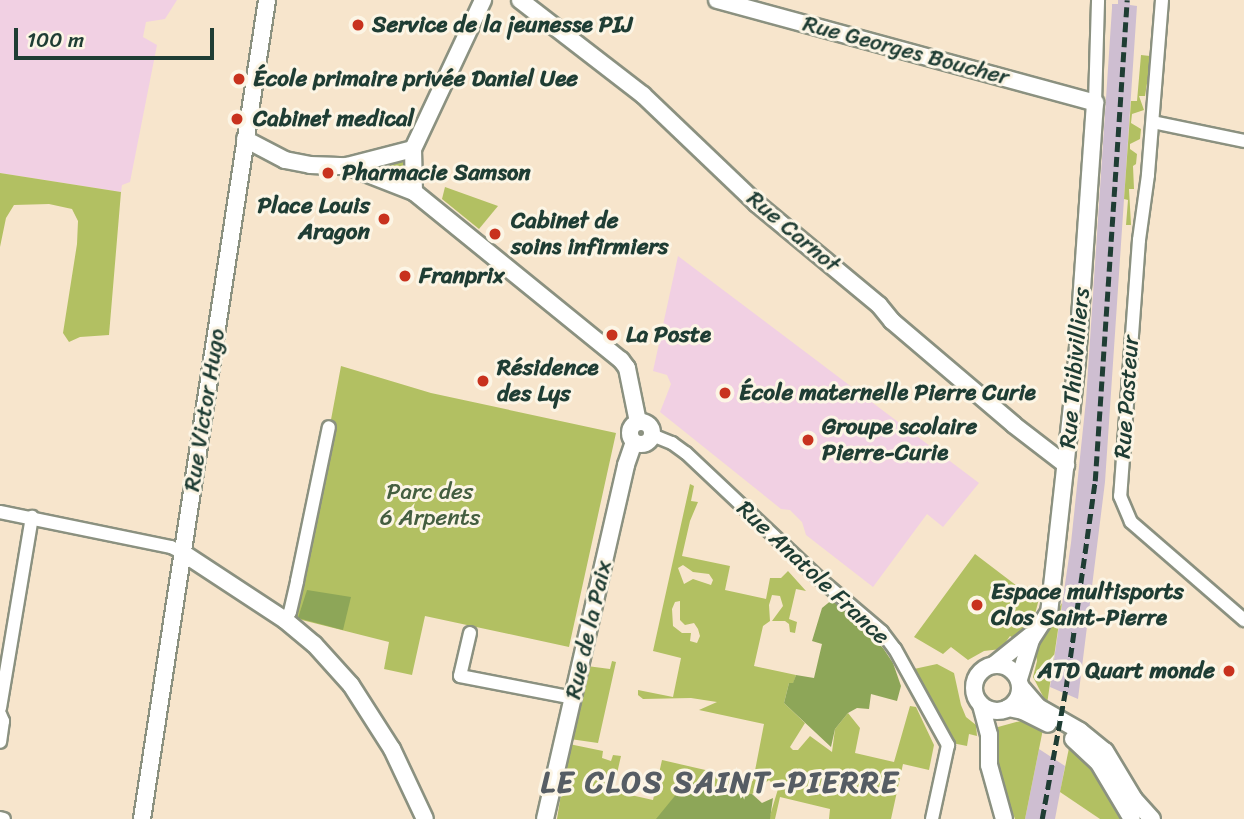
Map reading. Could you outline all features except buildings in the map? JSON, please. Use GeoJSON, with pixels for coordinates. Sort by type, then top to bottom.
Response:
{"type":"FeatureCollection","features":[{"type":"Feature","properties":{"kind":"street","name":"Rue Victor Hugo"},"geometry":{"type":"LineString","coordinates":[[142,819],[267,0]]}},
{"type":"Feature","properties":{"kind":"street"},"geometry":{"type":"LineString","coordinates":[[414,192],[413,149],[419,131],[483,0]]}},
{"type":"Feature","properties":{"kind":"street","name":"Rue Carnot"},"geometry":{"type":"LineString","coordinates":[[520,0],[643,95],[756,203],[859,287],[892,321],[1014,425],[1066,465]]}},
{"type":"Feature","properties":{"kind":"street","name":"Rue Georges Boucher"},"geometry":{"type":"LineString","coordinates":[[717,0],[1095,103]]}},
{"type":"Feature","properties":{"kind":"street"},"geometry":{"type":"LineString","coordinates":[[1095,103],[1098,0]]}},
{"type":"Feature","properties":{"kind":"street","name":"Rue Pasteur"},"geometry":{"type":"LineString","coordinates":[[1161,0],[1153,122],[1139,240],[1120,496],[1131,522],[1244,620]]}},
{"type":"Feature","properties":{"kind":"street","name":"Rue Thibivilliers"},"geometry":{"type":"LineString","coordinates":[[1019,682],[1022,662],[1049,612],[1066,465],[1095,103]]}},
{"type":"Feature","properties":{"kind":"street"},"geometry":{"type":"LineString","coordinates":[[1153,122],[1244,141]]}},
{"type":"Feature","properties":{"kind":"street"},"geometry":{"type":"LineString","coordinates":[[245,139],[285,160],[310,166],[347,166],[413,149]]}},
{"type":"Feature","properties":{"kind":"street"},"geometry":{"type":"LineString","coordinates":[[347,166],[414,192],[621,360],[627,368],[638,422]]}},
{"type":"Feature","properties":{"kind":"street"},"geometry":{"type":"LineString","coordinates":[[638,422],[648,424],[652,435],[646,442],[634,442],[629,433],[638,422]]}},
{"type":"Feature","properties":{"kind":"street"},"geometry":{"type":"LineString","coordinates":[[285,620],[295,591],[329,427]]}},
{"type":"Feature","properties":{"kind":"street","name":"Rue Anatole France"},"geometry":{"type":"LineString","coordinates":[[652,435],[673,443],[686,453],[811,571],[882,632],[895,649],[948,745],[932,819]]}},
{"type":"Feature","properties":{"kind":"street","name":"Rue de la Paix"},"geometry":{"type":"LineString","coordinates":[[545,819],[626,465],[634,442]]}},
{"type":"Feature","properties":{"kind":"street"},"geometry":{"type":"LineString","coordinates":[[0,512],[171,547],[285,620],[314,644],[351,685],[399,761],[425,819]]}},
{"type":"Feature","properties":{"kind":"street"},"geometry":{"type":"LineString","coordinates":[[0,708],[32,517]]}},
{"type":"Feature","properties":{"kind":"street"},"geometry":{"type":"LineString","coordinates":[[1004,819],[989,765],[989,735],[981,705],[974,693],[975,679],[984,668],[995,664],[1038,630]]}},
{"type":"Feature","properties":{"kind":"street"},"geometry":{"type":"LineString","coordinates":[[470,633],[460,676],[573,698]]}},
{"type":"Feature","properties":{"kind":"street"},"geometry":{"type":"LineString","coordinates":[[995,664],[1008,667],[1038,707],[1080,731],[1105,751],[1134,800],[1152,819]]}},
{"type":"Feature","properties":{"kind":"street"},"geometry":{"type":"LineString","coordinates":[[989,735],[1006,709],[1018,698],[1019,682]]}},
{"type":"Feature","properties":{"kind":"street"},"geometry":{"type":"LineString","coordinates":[[981,705],[995,711],[1006,709],[1030,714],[1088,750],[1104,770],[1132,819]]}},
{"type":"Feature","properties":{"kind":"street"},"geometry":{"type":"LineString","coordinates":[[0,714],[3,720],[0,742]]}},
{"type":"Feature","properties":{"kind":"shaded area"},"geometry":{"type":"Polygon","coordinates":[[[0,0],[177,0],[165,19],[146,22],[143,37],[157,45],[130,182],[122,185],[121,192],[0,173],[0,0]]]}},
{"type":"Feature","properties":{"kind":"shaded area"},"geometry":{"type":"Polygon","coordinates":[[[1118,0],[1130,0],[1130,5],[1137,6],[1105,482],[1078,699],[1050,687],[1071,543],[1086,400],[1112,4],[1118,4],[1118,0]]]}},
{"type":"Feature","properties":{"kind":"shaded area","name":"Groupe scolaire Pierre-Curie"},"geometry":{"type":"Polygon","coordinates":[[[678,256],[979,483],[943,527],[927,514],[873,587],[806,535],[802,522],[790,510],[781,509],[660,412],[671,384],[667,375],[653,371],[678,256]]]}},
{"type":"Feature","properties":{"kind":"shaded area"},"geometry":{"type":"Polygon","coordinates":[[[1039,749],[1065,766],[1055,819],[1025,819],[1039,749]]]}},
{"type":"Feature","properties":{"kind":"green space"},"geometry":{"type":"Polygon","coordinates":[[[1141,55],[1150,56],[1150,65],[1145,96],[1139,96],[1144,110],[1132,114],[1131,123],[1141,129],[1140,139],[1130,144],[1130,149],[1137,154],[1136,164],[1133,166],[1134,189],[1129,189],[1131,225],[1126,225],[1128,200],[1124,199],[1131,101],[1137,101],[1141,55]]]}},
{"type":"Feature","properties":{"kind":"green space"},"geometry":{"type":"Polygon","coordinates":[[[399,158],[405,163],[402,179],[368,169],[399,158]]]}},
{"type":"Feature","properties":{"kind":"green space"},"geometry":{"type":"Polygon","coordinates":[[[0,173],[121,192],[109,335],[80,337],[69,342],[63,333],[77,244],[78,221],[72,209],[49,204],[14,205],[6,218],[0,247],[0,173]]]}},
{"type":"Feature","properties":{"kind":"green space"},"geometry":{"type":"Polygon","coordinates":[[[445,187],[498,206],[479,229],[442,199],[445,187]]]}},
{"type":"Feature","properties":{"kind":"green space","name":"Parc des 6 Arpents"},"geometry":{"type":"Polygon","coordinates":[[[341,366],[431,393],[616,433],[569,647],[425,616],[412,675],[384,669],[389,642],[294,618],[341,366]]]}},
{"type":"Feature","properties":{"kind":"green space"},"geometry":{"type":"Polygon","coordinates":[[[690,484],[694,486],[691,501],[698,502],[690,521],[682,556],[730,566],[725,590],[766,599],[770,578],[781,578],[788,571],[806,591],[796,589],[789,619],[797,622],[795,633],[790,632],[789,624],[785,621],[772,621],[783,606],[780,596],[772,595],[769,605],[770,621],[763,626],[754,666],[796,675],[793,684],[789,683],[784,703],[805,723],[790,747],[798,750],[810,736],[832,752],[835,729],[848,713],[860,728],[855,753],[894,762],[910,706],[916,707],[934,745],[929,770],[903,764],[891,819],[829,819],[830,809],[780,797],[775,819],[769,819],[778,789],[769,780],[752,794],[722,793],[687,782],[657,819],[557,819],[569,744],[603,751],[602,758],[611,761],[613,755],[621,756],[613,791],[653,800],[662,760],[753,781],[764,724],[699,710],[717,702],[691,698],[643,699],[638,695],[638,690],[673,697],[681,658],[653,651],[690,484]],[[683,565],[678,568],[684,584],[693,579],[711,585],[713,580],[709,574],[693,572],[683,565]],[[680,601],[675,602],[672,609],[673,626],[682,633],[691,633],[690,641],[697,643],[700,636],[694,623],[685,625],[680,620],[680,601]]]}},
{"type":"Feature","properties":{"kind":"green space","name":"Espace multisports Clos Saint-Pierre"},"geometry":{"type":"Polygon","coordinates":[[[975,554],[1025,592],[1028,586],[1042,587],[1034,618],[1015,639],[1010,636],[1001,649],[984,651],[968,660],[951,647],[943,654],[914,637],[975,554]]]}},
{"type":"Feature","properties":{"kind":"green space"},"geometry":{"type":"Polygon","coordinates":[[[307,590],[351,597],[343,630],[298,618],[307,590]]]}},
{"type":"Feature","properties":{"kind":"green space"},"geometry":{"type":"Polygon","coordinates":[[[833,599],[883,648],[893,663],[901,686],[897,701],[871,694],[869,709],[857,708],[848,713],[835,729],[831,747],[784,703],[789,683],[793,683],[796,675],[814,678],[822,644],[812,641],[822,608],[833,599]]]}},
{"type":"Feature","properties":{"kind":"green space"},"geometry":{"type":"Polygon","coordinates":[[[1062,603],[1047,704],[1033,677],[1037,661],[1034,646],[1062,603]]]}},
{"type":"Feature","properties":{"kind":"green space"},"geometry":{"type":"Polygon","coordinates":[[[612,661],[616,662],[598,743],[570,739],[587,666],[610,669],[612,661]]]}},
{"type":"Feature","properties":{"kind":"green space"},"geometry":{"type":"Polygon","coordinates":[[[937,664],[954,673],[966,717],[976,725],[977,736],[969,734],[967,746],[947,742],[914,669],[937,664]]]}},
{"type":"Feature","properties":{"kind":"green space"},"geometry":{"type":"Polygon","coordinates":[[[1024,720],[1043,729],[1025,819],[1015,819],[1000,780],[994,747],[998,727],[1024,720]]]}},
{"type":"Feature","properties":{"kind":"green space"},"geometry":{"type":"Polygon","coordinates":[[[1069,748],[1090,765],[1120,819],[1100,819],[1060,792],[1069,748]]]}},
{"type":"Feature","properties":{"kind":"green space"},"geometry":{"type":"Polygon","coordinates":[[[687,781],[722,793],[752,794],[762,803],[773,798],[770,819],[656,819],[687,781]]]}},
{"type":"Feature","properties":{"kind":"railway"},"geometry":{"type":"LineString","coordinates":[[1042,819],[1066,687],[1095,481],[1127,0]]}},
{"type":"Feature","properties":{"kind":"place","name":"Service de la jeunesse PIJ"},"geometry":{"type":"Point","coordinates":[358,25]}},
{"type":"Feature","properties":{"kind":"place","name":"École primaire privée Daniel Uee"},"geometry":{"type":"Point","coordinates":[239,79]}},
{"type":"Feature","properties":{"kind":"place","name":"Cabinet medical"},"geometry":{"type":"Point","coordinates":[237,119]}},
{"type":"Feature","properties":{"kind":"place","name":"Pharmacie Samson"},"geometry":{"type":"Point","coordinates":[328,173]}},
{"type":"Feature","properties":{"kind":"place","name":"Place Louis Aragon"},"geometry":{"type":"Point","coordinates":[384,219]}},
{"type":"Feature","properties":{"kind":"place","name":"Cabinet de soins infirmiers"},"geometry":{"type":"Point","coordinates":[495,234]}},
{"type":"Feature","properties":{"kind":"place","name":"Franprix"},"geometry":{"type":"Point","coordinates":[405,276]}},
{"type":"Feature","properties":{"kind":"place","name":"La Poste"},"geometry":{"type":"Point","coordinates":[612,335]}},
{"type":"Feature","properties":{"kind":"place","name":"Résidence des Lys"},"geometry":{"type":"Point","coordinates":[483,381]}},
{"type":"Feature","properties":{"kind":"place","name":"École maternelle Pierre Curie"},"geometry":{"type":"Point","coordinates":[725,393]}},
{"type":"Feature","properties":{"kind":"place","name":"Groupe scolaire Pierre-Curie"},"geometry":{"type":"Point","coordinates":[808,440]}},
{"type":"Feature","properties":{"kind":"place","name":"Espace multisports Clos Saint-Pierre"},"geometry":{"type":"Point","coordinates":[977,605]}},
{"type":"Feature","properties":{"kind":"place","name":"ATD Quart monde"},"geometry":{"type":"Point","coordinates":[1229,671]}},
{"type":"Feature","properties":{"kind":"district","name":"LE CLOS SAINT-PIERRE"},"geometry":{"type":"Point","coordinates":[720,782]}}]}
